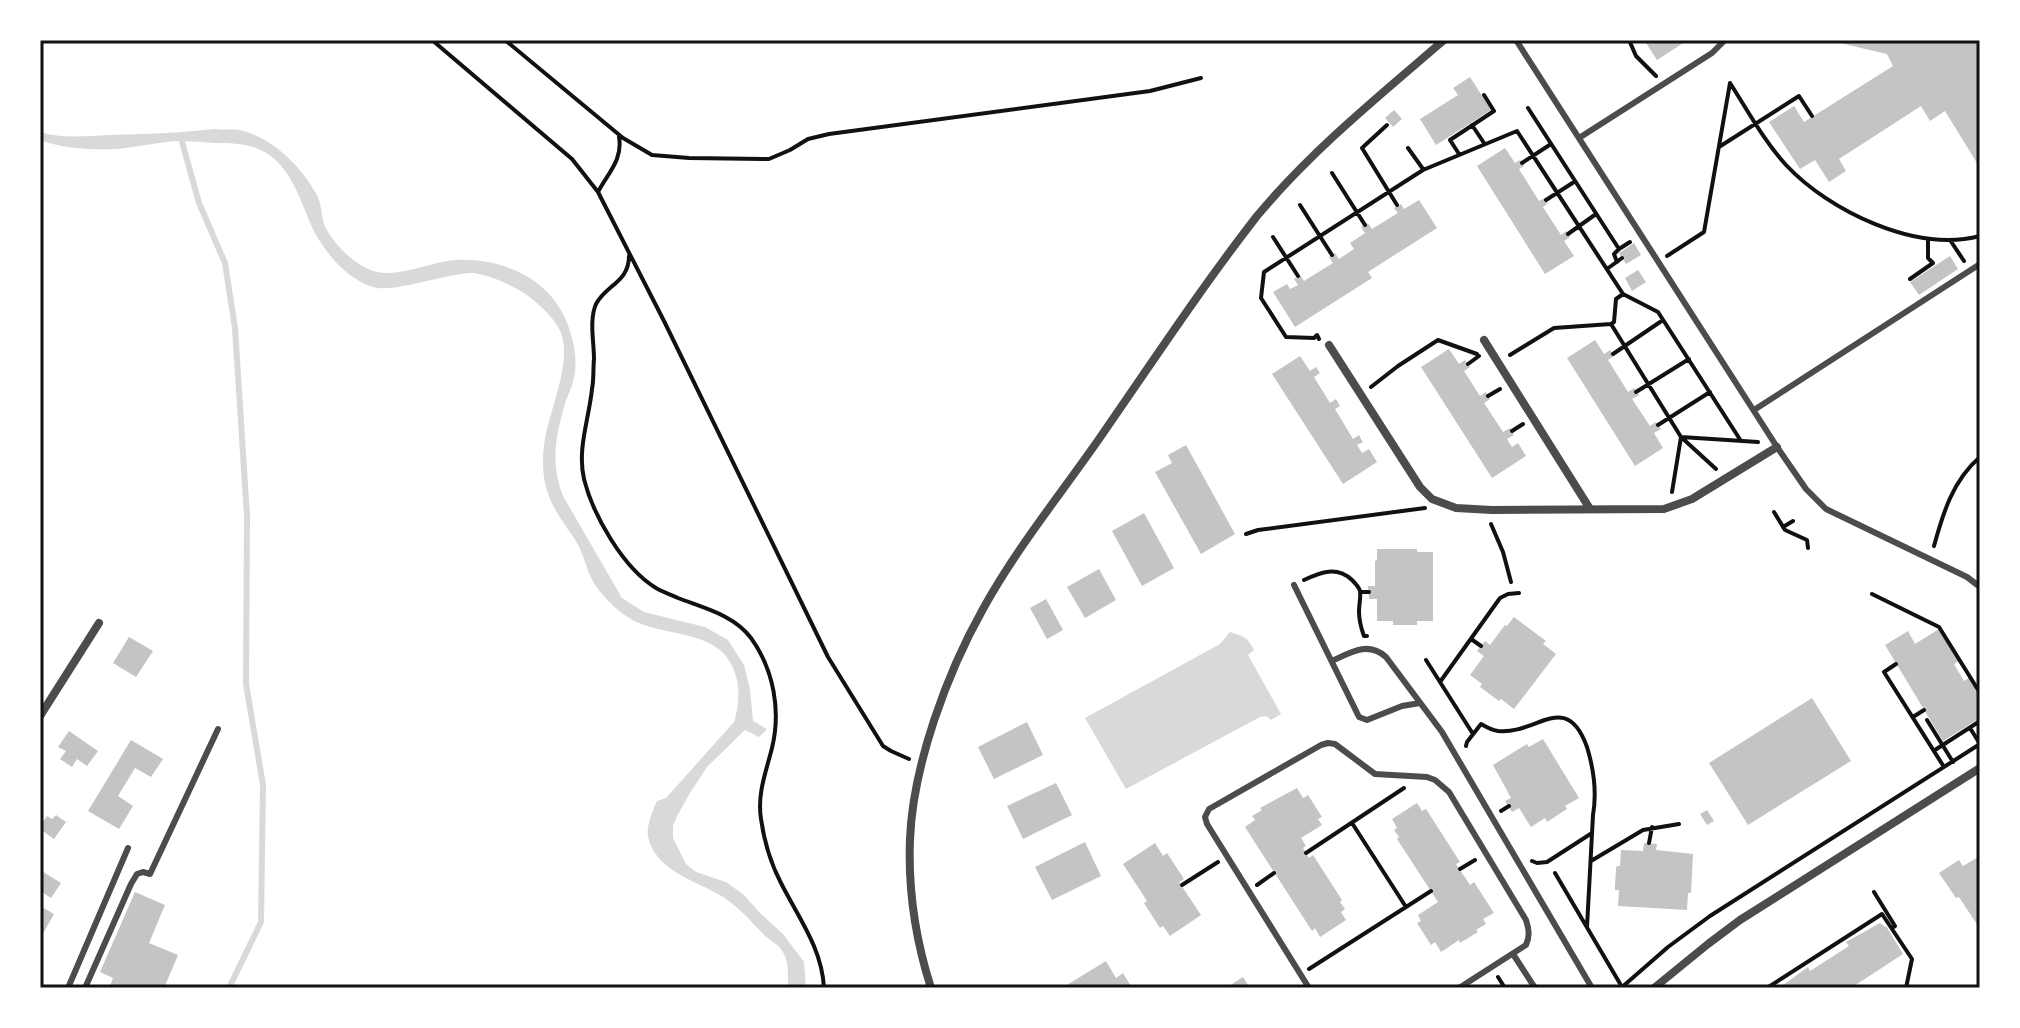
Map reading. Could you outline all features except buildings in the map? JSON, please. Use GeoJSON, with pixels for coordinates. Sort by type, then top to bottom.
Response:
{"type":"FeatureCollection","features":[{"type":"Feature","properties":{"kind":"street"},"geometry":{"type":"LineString","coordinates":[[931,988],[910,876],[911,823],[931,732],[953,672],[984,607],[1257,216],[1292,175],[1444,40]]}},
{"type":"Feature","properties":{"kind":"street"},"geometry":{"type":"LineString","coordinates":[[1484,340],[1590,509]]}},
{"type":"Feature","properties":{"kind":"street"},"geometry":{"type":"LineString","coordinates":[[1329,345],[1416,481],[1440,503],[1456,508],[1651,510],[1669,507],[1692,499],[1777,447]]}},
{"type":"Feature","properties":{"kind":"street"},"geometry":{"type":"LineString","coordinates":[[40,716],[99,623]]}},
{"type":"Feature","properties":{"kind":"street"},"geometry":{"type":"LineString","coordinates":[[1654,988],[1740,920],[1980,768]]}},
{"type":"Feature","properties":{"kind":"lane"},"geometry":{"type":"LineString","coordinates":[[1516,40],[1806,489],[1820,505],[1967,577],[1980,587]]}},
{"type":"Feature","properties":{"kind":"lane"},"geometry":{"type":"LineString","coordinates":[[1579,138],[1712,53],[1725,40]]}},
{"type":"Feature","properties":{"kind":"lane"},"geometry":{"type":"LineString","coordinates":[[1754,410],[1980,264]]}},
{"type":"Feature","properties":{"kind":"lane"},"geometry":{"type":"LineString","coordinates":[[1294,585],[1359,717],[1367,720],[1402,706],[1420,703]]}},
{"type":"Feature","properties":{"kind":"lane"},"geometry":{"type":"LineString","coordinates":[[1332,661],[1362,648],[1375,649],[1386,657],[1442,732],[1592,988]]}},
{"type":"Feature","properties":{"kind":"lane"},"geometry":{"type":"LineString","coordinates":[[85,988],[131,884],[137,874],[150,874],[218,729]]}},
{"type":"Feature","properties":{"kind":"lane"},"geometry":{"type":"LineString","coordinates":[[1309,988],[1205,817],[1209,809],[1328,743],[1335,744],[1375,774],[1423,776],[1435,780],[1449,792],[1526,920],[1529,938],[1526,945],[1459,988]]}},
{"type":"Feature","properties":{"kind":"lane"},"geometry":{"type":"LineString","coordinates":[[68,988],[128,848]]}},
{"type":"Feature","properties":{"kind":"lane"},"geometry":{"type":"LineString","coordinates":[[1513,954],[1535,988]]}},
{"type":"Feature","properties":{"kind":"path"},"geometry":{"type":"LineString","coordinates":[[432,40],[572,159],[598,192],[828,657],[883,746],[922,765]]}},
{"type":"Feature","properties":{"kind":"path"},"geometry":{"type":"LineString","coordinates":[[505,40],[618,134],[652,155],[689,158],[769,159],[808,139],[829,134],[1150,91],[1201,78]]}},
{"type":"Feature","properties":{"kind":"path"},"geometry":{"type":"LineString","coordinates":[[1629,40],[1636,56],[1655,75]]}},
{"type":"Feature","properties":{"kind":"path"},"geometry":{"type":"LineString","coordinates":[[1659,262],[1704,232],[1730,83],[1771,148],[1788,168],[1822,195],[1871,222],[1904,234],[1950,240],[1980,236]]}},
{"type":"Feature","properties":{"kind":"path"},"geometry":{"type":"LineString","coordinates":[[1459,154],[1450,140],[1494,111],[1484,95]]}},
{"type":"Feature","properties":{"kind":"path"},"geometry":{"type":"LineString","coordinates":[[1719,147],[1799,96],[1812,116]]}},
{"type":"Feature","properties":{"kind":"path"},"geometry":{"type":"LineString","coordinates":[[1528,108],[1619,249]]}},
{"type":"Feature","properties":{"kind":"path"},"geometry":{"type":"LineString","coordinates":[[1387,125],[1362,148],[1397,205]]}},
{"type":"Feature","properties":{"kind":"path"},"geometry":{"type":"LineString","coordinates":[[1472,125],[1485,144]]}},
{"type":"Feature","properties":{"kind":"path"},"geometry":{"type":"LineString","coordinates":[[1317,335],[1314,338],[1286,337],[1261,298],[1264,272],[1423,170],[1517,131],[1623,294],[1658,312],[1741,441]]}},
{"type":"Feature","properties":{"kind":"path"},"geometry":{"type":"LineString","coordinates":[[598,192],[618,158],[618,134]]}},
{"type":"Feature","properties":{"kind":"path"},"geometry":{"type":"LineString","coordinates":[[1522,163],[1551,144]]}},
{"type":"Feature","properties":{"kind":"path"},"geometry":{"type":"LineString","coordinates":[[1408,148],[1423,170]]}},
{"type":"Feature","properties":{"kind":"path"},"geometry":{"type":"LineString","coordinates":[[1332,173],[1365,225]]}},
{"type":"Feature","properties":{"kind":"path"},"geometry":{"type":"LineString","coordinates":[[1546,200],[1575,181]]}},
{"type":"Feature","properties":{"kind":"path"},"geometry":{"type":"LineString","coordinates":[[1300,205],[1332,255]]}},
{"type":"Feature","properties":{"kind":"path"},"geometry":{"type":"LineString","coordinates":[[1568,234],[1596,214]]}},
{"type":"Feature","properties":{"kind":"path"},"geometry":{"type":"LineString","coordinates":[[1607,269],[1620,260],[1614,254],[1619,249],[1641,235]]}},
{"type":"Feature","properties":{"kind":"path"},"geometry":{"type":"LineString","coordinates":[[1273,237],[1298,276]]}},
{"type":"Feature","properties":{"kind":"path"},"geometry":{"type":"LineString","coordinates":[[1910,279],[1933,263],[1928,258],[1928,239]]}},
{"type":"Feature","properties":{"kind":"path"},"geometry":{"type":"LineString","coordinates":[[1950,240],[1970,270]]}},
{"type":"Feature","properties":{"kind":"path"},"geometry":{"type":"LineString","coordinates":[[629,254],[629,266],[620,280],[596,305],[593,388],[582,447],[583,476],[610,537],[635,570],[655,588],[731,620],[750,635],[759,650],[776,695],[773,746],[760,798],[761,819],[779,879],[820,958],[824,988]]}},
{"type":"Feature","properties":{"kind":"path"},"geometry":{"type":"LineString","coordinates":[[1523,347],[1554,328],[1611,324],[1614,322],[1616,299],[1623,294]]}},
{"type":"Feature","properties":{"kind":"path"},"geometry":{"type":"LineString","coordinates":[[1613,354],[1663,320]]}},
{"type":"Feature","properties":{"kind":"path"},"geometry":{"type":"LineString","coordinates":[[1611,324],[1681,437],[1726,478]]}},
{"type":"Feature","properties":{"kind":"path"},"geometry":{"type":"LineString","coordinates":[[1385,376],[1438,340],[1481,355],[1468,364]]}},
{"type":"Feature","properties":{"kind":"path"},"geometry":{"type":"LineString","coordinates":[[1636,392],[1689,359]]}},
{"type":"Feature","properties":{"kind":"path"},"geometry":{"type":"LineString","coordinates":[[1488,396],[1501,387]]}},
{"type":"Feature","properties":{"kind":"path"},"geometry":{"type":"LineString","coordinates":[[1658,425],[1710,392]]}},
{"type":"Feature","properties":{"kind":"path"},"geometry":{"type":"LineString","coordinates":[[1512,431],[1524,423]]}},
{"type":"Feature","properties":{"kind":"path"},"geometry":{"type":"LineString","coordinates":[[1681,437],[1757,442],[1769,435]]}},
{"type":"Feature","properties":{"kind":"path"},"geometry":{"type":"LineString","coordinates":[[1669,507],[1681,437]]}},
{"type":"Feature","properties":{"kind":"path"},"geometry":{"type":"LineString","coordinates":[[1934,546],[1959,480],[1980,457]]}},
{"type":"Feature","properties":{"kind":"path"},"geometry":{"type":"LineString","coordinates":[[1246,534],[1420,510],[1440,503]]}},
{"type":"Feature","properties":{"kind":"path"},"geometry":{"type":"LineString","coordinates":[[1492,510],[1491,526],[1503,552],[1511,582]]}},
{"type":"Feature","properties":{"kind":"path"},"geometry":{"type":"LineString","coordinates":[[1774,512],[1786,531],[1807,540],[1808,548]]}},
{"type":"Feature","properties":{"kind":"path"},"geometry":{"type":"LineString","coordinates":[[1783,527],[1793,521]]}},
{"type":"Feature","properties":{"kind":"path"},"geometry":{"type":"LineString","coordinates":[[1294,585],[1323,571],[1336,571],[1349,577],[1360,592],[1360,625],[1364,636],[1375,638]]}},
{"type":"Feature","properties":{"kind":"path"},"geometry":{"type":"LineString","coordinates":[[1360,592],[1369,592]]}},
{"type":"Feature","properties":{"kind":"path"},"geometry":{"type":"LineString","coordinates":[[1440,682],[1500,598],[1519,593]]}},
{"type":"Feature","properties":{"kind":"path"},"geometry":{"type":"LineString","coordinates":[[1872,594],[1939,627],[1980,693]]}},
{"type":"Feature","properties":{"kind":"path"},"geometry":{"type":"LineString","coordinates":[[1471,639],[1481,646]]}},
{"type":"Feature","properties":{"kind":"path"},"geometry":{"type":"LineString","coordinates":[[1426,660],[1473,734]]}},
{"type":"Feature","properties":{"kind":"path"},"geometry":{"type":"LineString","coordinates":[[1896,664],[1884,672],[1944,767]]}},
{"type":"Feature","properties":{"kind":"path"},"geometry":{"type":"LineString","coordinates":[[1913,717],[1924,710]]}},
{"type":"Feature","properties":{"kind":"path"},"geometry":{"type":"LineString","coordinates":[[1467,751],[1467,742],[1481,724],[1501,731],[1563,717],[1572,722],[1582,736],[1592,767],[1595,801],[1587,927]]}},
{"type":"Feature","properties":{"kind":"path"},"geometry":{"type":"LineString","coordinates":[[1918,725],[1928,719],[1953,762]]}},
{"type":"Feature","properties":{"kind":"path"},"geometry":{"type":"LineString","coordinates":[[1934,750],[1980,721]]}},
{"type":"Feature","properties":{"kind":"path"},"geometry":{"type":"LineString","coordinates":[[1555,873],[1622,987],[1710,916],[1980,744],[1970,728]]}},
{"type":"Feature","properties":{"kind":"path"},"geometry":{"type":"LineString","coordinates":[[1306,853],[1423,776]]}},
{"type":"Feature","properties":{"kind":"path"},"geometry":{"type":"LineString","coordinates":[[1501,811],[1509,806]]}},
{"type":"Feature","properties":{"kind":"path"},"geometry":{"type":"LineString","coordinates":[[1352,823],[1406,907]]}},
{"type":"Feature","properties":{"kind":"path"},"geometry":{"type":"LineString","coordinates":[[1591,861],[1636,833],[1652,827],[1679,824]]}},
{"type":"Feature","properties":{"kind":"path"},"geometry":{"type":"LineString","coordinates":[[1649,843],[1652,827]]}},
{"type":"Feature","properties":{"kind":"path"},"geometry":{"type":"LineString","coordinates":[[1530,859],[1537,863],[1547,862],[1592,833]]}},
{"type":"Feature","properties":{"kind":"path"},"geometry":{"type":"LineString","coordinates":[[1460,869],[1486,853]]}},
{"type":"Feature","properties":{"kind":"path"},"geometry":{"type":"LineString","coordinates":[[1182,885],[1227,856]]}},
{"type":"Feature","properties":{"kind":"path"},"geometry":{"type":"LineString","coordinates":[[1248,890],[1274,873]]}},
{"type":"Feature","properties":{"kind":"path"},"geometry":{"type":"LineString","coordinates":[[1300,974],[1431,891]]}},
{"type":"Feature","properties":{"kind":"path"},"geometry":{"type":"LineString","coordinates":[[1874,892],[1895,926],[1892,928]]}},
{"type":"Feature","properties":{"kind":"path"},"geometry":{"type":"LineString","coordinates":[[1767,988],[1882,914],[1912,959],[1906,988]]}},
{"type":"Feature","properties":{"kind":"shaded area"},"geometry":{"type":"Polygon","coordinates":[[[215,129],[252,134],[285,155],[317,195],[324,224],[331,237],[360,265],[387,273],[444,261],[486,262],[517,271],[555,300],[569,328],[575,357],[574,376],[557,441],[557,474],[563,496],[622,598],[644,612],[705,627],[728,640],[744,665],[753,721],[767,729],[759,737],[745,730],[707,767],[677,816],[673,838],[686,864],[696,872],[726,882],[744,895],[783,934],[804,962],[806,988],[788,988],[787,965],[777,945],[731,903],[666,865],[652,847],[648,828],[657,801],[666,798],[734,722],[738,701],[737,680],[731,663],[722,651],[710,643],[634,621],[610,603],[594,584],[577,542],[553,506],[545,480],[543,452],[562,371],[564,345],[559,328],[550,316],[518,290],[494,278],[474,273],[386,288],[364,284],[333,259],[316,235],[287,174],[269,154],[256,148],[178,141],[118,149],[88,149],[40,140],[40,132],[74,136],[215,129]]]}},
{"type":"Feature","properties":{"kind":"shaded area"},"geometry":{"type":"Polygon","coordinates":[[[1230,632],[1245,638],[1252,645],[1254,650],[1248,655],[1281,714],[1271,720],[1266,716],[1260,717],[1126,789],[1085,718],[1220,644],[1230,632]]]}},
{"type":"Feature","properties":{"kind":"waterway"},"geometry":{"type":"LineString","coordinates":[[181,138],[199,203],[225,263],[235,328],[247,516],[246,684],[263,785],[261,922],[229,988]]}}]}
